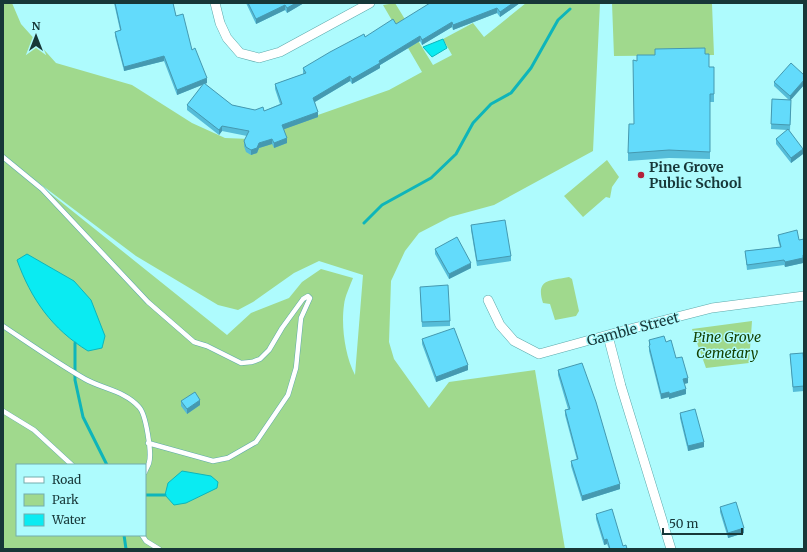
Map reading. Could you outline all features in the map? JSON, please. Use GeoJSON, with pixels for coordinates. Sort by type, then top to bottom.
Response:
{"type":"FeatureCollection","features":[{"type":"Feature","properties":{"kind":"street"},"geometry":{"type":"LineString","coordinates":[[215,3],[220,23],[227,38],[240,53],[260,58],[280,52],[370,3]]}},
{"type":"Feature","properties":{"kind":"street","name":"Gamble Street"},"geometry":{"type":"LineString","coordinates":[[488,300],[500,326],[514,341],[539,354],[712,308],[804,296]]}},
{"type":"Feature","properties":{"kind":"street"},"geometry":{"type":"LineString","coordinates":[[608,336],[620,386],[671,549]]}},
{"type":"Feature","properties":{"kind":"lane"},"geometry":{"type":"LineString","coordinates":[[3,157],[42,189],[148,302],[194,342],[207,346],[241,363],[252,362],[260,359],[270,350],[282,328],[303,299],[308,296],[310,298],[301,318],[296,368],[288,395],[256,442],[228,458],[213,461],[148,443]]}},
{"type":"Feature","properties":{"kind":"lane"},"geometry":{"type":"LineString","coordinates":[[3,326],[81,377],[125,395],[141,408],[147,428],[149,462],[146,470]]}},
{"type":"Feature","properties":{"kind":"lane"},"geometry":{"type":"LineString","coordinates":[[3,411],[34,430],[71,464]]}},
{"type":"Feature","properties":{"kind":"lane"},"geometry":{"type":"LineString","coordinates":[[143,536],[146,542],[159,549]]}},
{"type":"Feature","properties":{"kind":"green space"},"geometry":{"type":"Polygon","coordinates":[[[3,3],[12,3],[21,24],[56,63],[132,85],[192,123],[225,138],[250,139],[389,90],[422,72],[383,5],[395,3],[433,65],[452,55],[443,39],[473,23],[484,37],[526,3],[600,3],[593,151],[494,205],[450,217],[419,233],[405,251],[391,281],[389,342],[394,359],[429,408],[449,382],[535,370],[565,549],[3,549],[3,3]],[[15,165],[227,335],[251,313],[289,298],[302,282],[321,269],[353,278],[346,295],[343,322],[346,350],[355,375],[363,275],[319,261],[294,273],[253,302],[238,310],[218,305],[136,256],[15,165]]]}},
{"type":"Feature","properties":{"kind":"green space"},"geometry":{"type":"Polygon","coordinates":[[[612,3],[712,4],[714,55],[614,56],[612,3]]]}},
{"type":"Feature","properties":{"kind":"green space"},"geometry":{"type":"Polygon","coordinates":[[[607,160],[619,177],[612,187],[610,198],[606,197],[583,217],[564,196],[607,160]]]}},
{"type":"Feature","properties":{"kind":"green space"},"geometry":{"type":"Polygon","coordinates":[[[569,277],[572,279],[579,311],[576,316],[555,320],[550,304],[543,303],[541,289],[546,282],[569,277]]]}},
{"type":"Feature","properties":{"kind":"green space","name":"Pine Grove Cemetary"},"geometry":{"type":"Polygon","coordinates":[[[752,321],[749,363],[706,368],[692,329],[752,321]]]}},
{"type":"Feature","properties":{"kind":"water"},"geometry":{"type":"Polygon","coordinates":[[[443,39],[447,48],[432,57],[423,47],[443,39]]]}},
{"type":"Feature","properties":{"kind":"water"},"geometry":{"type":"Polygon","coordinates":[[[27,254],[74,281],[91,300],[105,336],[102,348],[88,351],[64,333],[44,312],[29,288],[17,260],[27,254]]]}},
{"type":"Feature","properties":{"kind":"water"},"geometry":{"type":"Polygon","coordinates":[[[182,471],[211,476],[218,482],[217,488],[186,503],[174,505],[165,495],[168,483],[182,471]]]}},
{"type":"Feature","properties":{"kind":"building"},"geometry":{"type":"Polygon","coordinates":[[[115,3],[173,3],[176,16],[183,14],[192,50],[195,48],[207,78],[177,90],[164,56],[124,67],[115,32],[121,30],[115,3]]]}},
{"type":"Feature","properties":{"kind":"building"},"geometry":{"type":"Polygon","coordinates":[[[248,3],[296,3],[287,8],[285,5],[256,19],[248,3]]]}},
{"type":"Feature","properties":{"kind":"building"},"geometry":{"type":"Polygon","coordinates":[[[430,3],[513,3],[500,12],[497,8],[453,25],[452,22],[422,40],[420,36],[379,61],[380,63],[352,79],[350,76],[313,98],[318,112],[282,125],[287,138],[274,143],[272,139],[259,143],[257,148],[251,150],[246,147],[244,141],[249,131],[222,126],[219,130],[187,105],[204,83],[232,105],[255,110],[263,107],[264,111],[282,104],[275,84],[306,73],[303,68],[330,52],[364,34],[365,37],[393,19],[396,24],[430,3]]]}},
{"type":"Feature","properties":{"kind":"building"},"geometry":{"type":"Polygon","coordinates":[[[705,48],[705,54],[709,54],[709,67],[714,67],[714,94],[710,94],[710,152],[669,150],[628,153],[629,124],[634,124],[633,60],[637,61],[637,55],[655,55],[655,49],[705,48]]]}},
{"type":"Feature","properties":{"kind":"building"},"geometry":{"type":"Polygon","coordinates":[[[791,63],[804,75],[804,80],[790,96],[774,82],[791,63]]]}},
{"type":"Feature","properties":{"kind":"building"},"geometry":{"type":"Polygon","coordinates":[[[772,99],[791,100],[790,125],[771,124],[772,99]]]}},
{"type":"Feature","properties":{"kind":"building"},"geometry":{"type":"Polygon","coordinates":[[[788,129],[803,149],[791,158],[776,139],[788,129]]]}},
{"type":"Feature","properties":{"kind":"building"},"geometry":{"type":"Polygon","coordinates":[[[505,220],[511,256],[477,261],[471,225],[505,220]]]}},
{"type":"Feature","properties":{"kind":"building"},"geometry":{"type":"Polygon","coordinates":[[[797,230],[799,240],[804,239],[803,258],[785,262],[784,260],[747,265],[745,251],[781,247],[778,235],[797,230]]]}},
{"type":"Feature","properties":{"kind":"building"},"geometry":{"type":"Polygon","coordinates":[[[457,237],[471,263],[449,274],[435,249],[457,237]]]}},
{"type":"Feature","properties":{"kind":"building"},"geometry":{"type":"Polygon","coordinates":[[[448,285],[450,321],[422,322],[420,287],[448,285]]]}},
{"type":"Feature","properties":{"kind":"building"},"geometry":{"type":"Polygon","coordinates":[[[454,328],[468,365],[436,377],[422,339],[454,328]]]}},
{"type":"Feature","properties":{"kind":"building"},"geometry":{"type":"Polygon","coordinates":[[[664,336],[666,342],[671,340],[676,358],[682,357],[688,378],[683,379],[686,389],[669,394],[669,392],[661,394],[649,346],[649,340],[664,336]]]}},
{"type":"Feature","properties":{"kind":"building"},"geometry":{"type":"Polygon","coordinates":[[[803,353],[804,386],[793,387],[790,354],[803,353]]]}},
{"type":"Feature","properties":{"kind":"building"},"geometry":{"type":"Polygon","coordinates":[[[582,363],[596,402],[620,484],[582,496],[571,461],[578,459],[565,410],[570,409],[558,370],[582,363]]]}},
{"type":"Feature","properties":{"kind":"building"},"geometry":{"type":"Polygon","coordinates":[[[195,392],[200,400],[187,409],[181,401],[195,392]]]}},
{"type":"Feature","properties":{"kind":"building"},"geometry":{"type":"Polygon","coordinates":[[[695,409],[704,442],[688,446],[680,413],[695,409]]]}},
{"type":"Feature","properties":{"kind":"building"},"geometry":{"type":"Polygon","coordinates":[[[736,502],[744,528],[728,533],[720,507],[736,502]]]}},
{"type":"Feature","properties":{"kind":"building"},"geometry":{"type":"Polygon","coordinates":[[[612,509],[623,546],[626,545],[627,549],[610,549],[607,539],[604,540],[596,514],[612,509]]]}},
{"type":"Feature","properties":{"kind":"waterway"},"geometry":{"type":"LineString","coordinates":[[364,223],[382,205],[431,178],[456,154],[473,123],[491,104],[511,93],[531,68],[558,20],[570,9]]}},
{"type":"Feature","properties":{"kind":"waterway"},"geometry":{"type":"LineString","coordinates":[[75,343],[75,380],[83,417],[106,464]]}},
{"type":"Feature","properties":{"kind":"waterway"},"geometry":{"type":"LineString","coordinates":[[146,495],[165,495]]}},
{"type":"Feature","properties":{"kind":"waterway"},"geometry":{"type":"LineString","coordinates":[[124,536],[126,549]]}},
{"type":"Feature","properties":{"kind":"place","name":"Pine Grove Public School"},"geometry":{"type":"Point","coordinates":[641,175]}}]}
